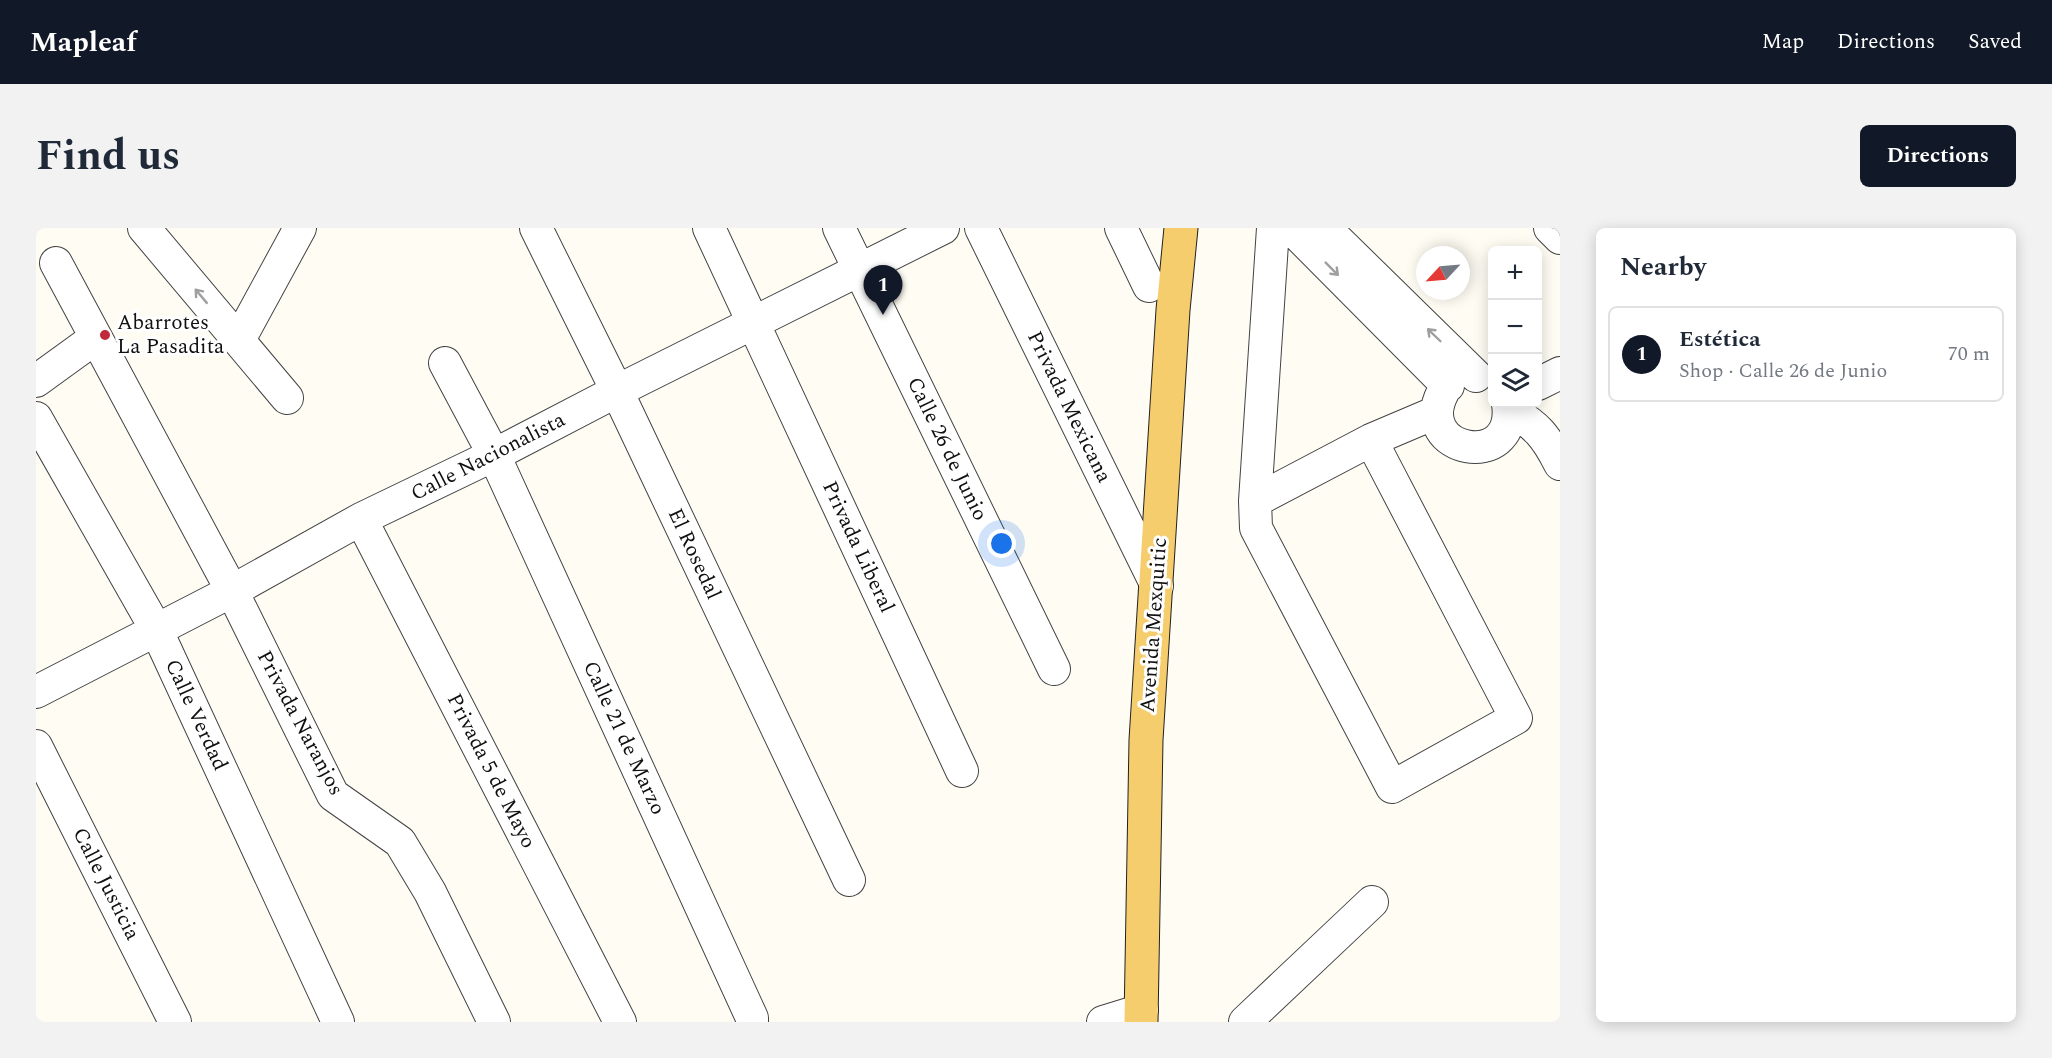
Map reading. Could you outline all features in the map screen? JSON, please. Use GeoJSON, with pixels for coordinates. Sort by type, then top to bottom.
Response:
{"type":"FeatureCollection","features":[{"type":"Feature","properties":{"kind":"main road","name":"Avenida Mexquitic"},"geometry":{"type":"LineString","coordinates":[[1142,1016],[1146,740],[1181,228]]}},
{"type":"Feature","properties":{"kind":"street"},"geometry":{"type":"LineString","coordinates":[[144,228],[287,398]]}},
{"type":"Feature","properties":{"kind":"street"},"geometry":{"type":"LineString","coordinates":[[239,340],[300,228]]}},
{"type":"Feature","properties":{"kind":"street","name":"El Rosedal"},"geometry":{"type":"LineString","coordinates":[[536,228],[617,391],[849,880]]}},
{"type":"Feature","properties":{"kind":"street","name":"Privada Liberal"},"geometry":{"type":"LineString","coordinates":[[709,228],[962,771]]}},
{"type":"Feature","properties":{"kind":"street","name":"Calle 26 de Junio"},"geometry":{"type":"LineString","coordinates":[[839,228],[1054,669]]}},
{"type":"Feature","properties":{"kind":"street","name":"Calle Nacionalista"},"geometry":{"type":"LineString","coordinates":[[36,692],[232,591],[361,519],[494,455],[943,228]]}},
{"type":"Feature","properties":{"kind":"street","name":"Privada Mexicana"},"geometry":{"type":"LineString","coordinates":[[981,228],[1157,586]]}},
{"type":"Feature","properties":{"kind":"street"},"geometry":{"type":"LineString","coordinates":[[1121,228],[1149,286]]}},
{"type":"Feature","properties":{"kind":"street"},"geometry":{"type":"LineString","coordinates":[[1273,228],[1255,501],[1256,528],[1392,787],[1516,718],[1371,440]]}},
{"type":"Feature","properties":{"kind":"street"},"geometry":{"type":"LineString","coordinates":[[1291,228],[1463,389]]}},
{"type":"Feature","properties":{"kind":"street"},"geometry":{"type":"LineString","coordinates":[[1325,228],[1463,389]]}},
{"type":"Feature","properties":{"kind":"street"},"geometry":{"type":"LineString","coordinates":[[1550,228],[1560,238]]}},
{"type":"Feature","properties":{"kind":"street","name":"Privada Naranjos"},"geometry":{"type":"LineString","coordinates":[[56,263],[94,339],[232,591],[333,795],[400,842],[430,892],[494,1022]]}},
{"type":"Feature","properties":{"kind":"street"},"geometry":{"type":"LineString","coordinates":[[36,381],[94,339]]}},
{"type":"Feature","properties":{"kind":"street","name":"Calle 21 de Marzo"},"geometry":{"type":"LineString","coordinates":[[445,363],[494,455],[752,1022]]}},
{"type":"Feature","properties":{"kind":"street"},"geometry":{"type":"LineString","coordinates":[[1542,382],[1560,373]]}},
{"type":"Feature","properties":{"kind":"street"},"geometry":{"type":"LineString","coordinates":[[1255,501],[1463,389]]}},
{"type":"Feature","properties":{"kind":"street"},"geometry":{"type":"LineString","coordinates":[[1463,389],[1439,423],[1452,442],[1474,448],[1495,441],[1503,433],[1509,408]]}},
{"type":"Feature","properties":{"kind":"street"},"geometry":{"type":"LineString","coordinates":[[1511,408],[1540,429],[1560,464]]}},
{"type":"Feature","properties":{"kind":"street","name":"Calle Verdad"},"geometry":{"type":"LineString","coordinates":[[36,418],[156,629],[338,1022]]}},
{"type":"Feature","properties":{"kind":"street","name":"Privada 5 de Mayo"},"geometry":{"type":"LineString","coordinates":[[361,519],[620,1022]]}},
{"type":"Feature","properties":{"kind":"street","name":"Calle Justicia"},"geometry":{"type":"LineString","coordinates":[[36,746],[175,1022]]}},
{"type":"Feature","properties":{"kind":"street"},"geometry":{"type":"LineString","coordinates":[[1245,1022],[1372,902]]}},
{"type":"Feature","properties":{"kind":"street"},"geometry":{"type":"LineString","coordinates":[[1102,1022],[1142,1016]]}},
{"type":"Feature","properties":{"kind":"place","name":"Estética"},"geometry":{"type":"Point","coordinates":[883,315]}},
{"type":"Feature","properties":{"kind":"place","name":"Abarrotes La Pasadita"},"geometry":{"type":"Point","coordinates":[105,335]}}]}
